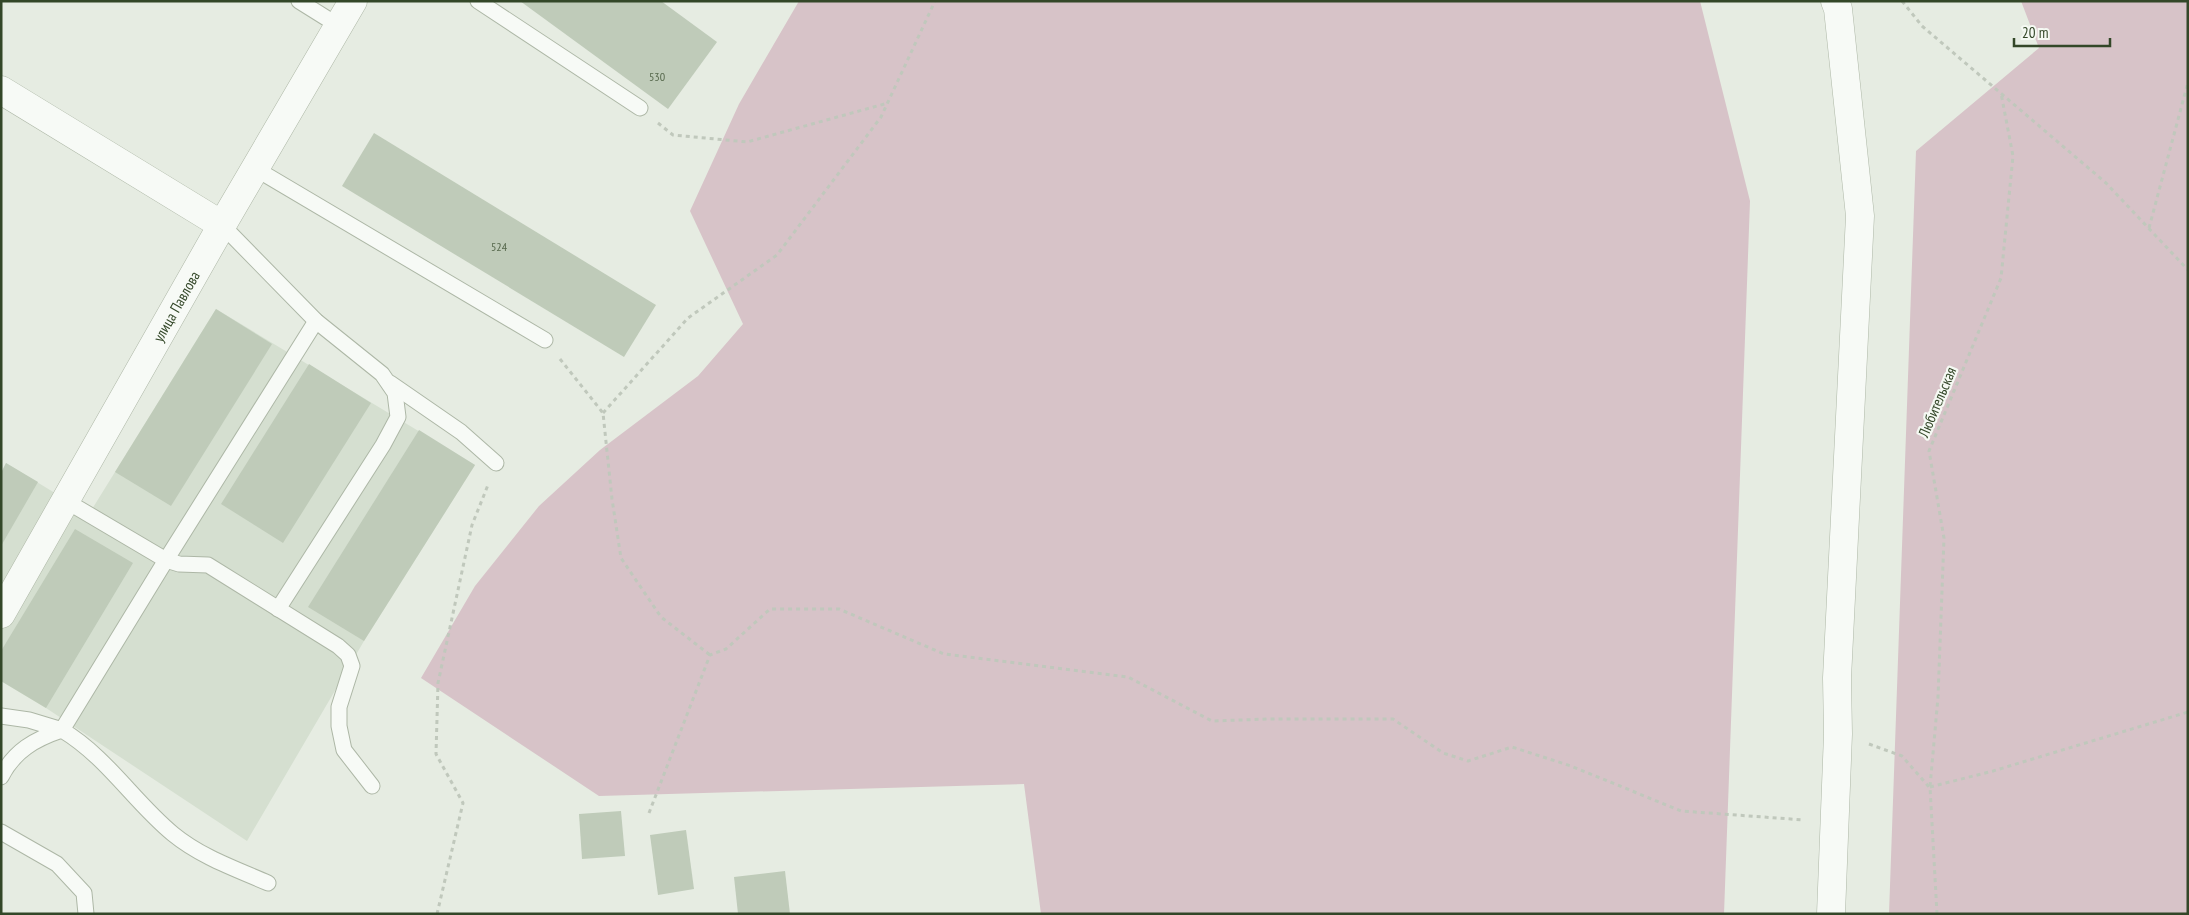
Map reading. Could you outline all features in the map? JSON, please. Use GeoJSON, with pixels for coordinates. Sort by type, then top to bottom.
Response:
{"type":"FeatureCollection","features":[{"type":"Feature","properties":{"kind":"street","name":"улица Павлова"},"geometry":{"type":"LineString","coordinates":[[1,614],[222,225],[353,1]]}},
{"type":"Feature","properties":{"kind":"street"},"geometry":{"type":"LineString","coordinates":[[1831,914],[1838,734],[1838,678],[1860,216],[1838,9],[1835,1]]}},
{"type":"Feature","properties":{"kind":"street"},"geometry":{"type":"LineString","coordinates":[[1,90],[222,225]]}},
{"type":"Feature","properties":{"kind":"lane"},"geometry":{"type":"LineString","coordinates":[[300,1],[339,26]]}},
{"type":"Feature","properties":{"kind":"lane"},"geometry":{"type":"LineString","coordinates":[[478,1],[640,108]]}},
{"type":"Feature","properties":{"kind":"lane"},"geometry":{"type":"LineString","coordinates":[[256,169],[545,340]]}},
{"type":"Feature","properties":{"kind":"lane"},"geometry":{"type":"LineString","coordinates":[[222,225],[316,321],[382,374],[395,393],[398,416],[383,445],[278,610]]}},
{"type":"Feature","properties":{"kind":"lane"},"geometry":{"type":"LineString","coordinates":[[1,777],[7,765],[27,745],[62,730],[316,321]]}},
{"type":"Feature","properties":{"kind":"lane"},"geometry":{"type":"LineString","coordinates":[[386,380],[460,432],[496,463]]}},
{"type":"Feature","properties":{"kind":"lane"},"geometry":{"type":"LineString","coordinates":[[66,501],[166,560],[179,564],[208,565],[338,646],[348,655],[352,666],[339,707],[339,726],[344,750],[372,786]]}},
{"type":"Feature","properties":{"kind":"lane"},"geometry":{"type":"LineString","coordinates":[[1,716],[29,720],[62,730],[95,753],[172,833],[196,851],[268,883]]}},
{"type":"Feature","properties":{"kind":"lane"},"geometry":{"type":"LineString","coordinates":[[1,832],[57,864],[84,893],[86,914]]}},
{"type":"Feature","properties":{"kind":"path"},"geometry":{"type":"LineString","coordinates":[[603,413],[688,318],[777,255],[882,117],[935,1]]}},
{"type":"Feature","properties":{"kind":"path"},"geometry":{"type":"LineString","coordinates":[[1902,1],[1907,10],[1922,26],[2106,183],[2188,270]]}},
{"type":"Feature","properties":{"kind":"path"},"geometry":{"type":"LineString","coordinates":[[1907,1],[1907,10]]}},
{"type":"Feature","properties":{"kind":"path"},"geometry":{"type":"LineString","coordinates":[[2149,228],[2188,82]]}},
{"type":"Feature","properties":{"kind":"path","name":"Любительская"},"geometry":{"type":"LineString","coordinates":[[1936,914],[1930,787],[1938,697],[1944,538],[1929,451],[2001,278],[2013,156],[2001,93]]}},
{"type":"Feature","properties":{"kind":"path"},"geometry":{"type":"LineString","coordinates":[[640,108],[673,135],[747,142],[888,103]]}},
{"type":"Feature","properties":{"kind":"path"},"geometry":{"type":"LineString","coordinates":[[545,340],[603,413],[612,499],[621,558],[661,617],[710,655]]}},
{"type":"Feature","properties":{"kind":"path"},"geometry":{"type":"LineString","coordinates":[[437,914],[462,803],[436,754],[438,683],[472,525],[496,463]]}},
{"type":"Feature","properties":{"kind":"path"},"geometry":{"type":"LineString","coordinates":[[649,813],[710,655],[726,649],[770,609],[839,609],[944,654],[1128,676],[1212,722],[1270,719],[1393,719],[1443,753],[1468,761],[1512,747],[1570,766],[1681,811],[1835,822]]}},
{"type":"Feature","properties":{"kind":"path"},"geometry":{"type":"LineString","coordinates":[[1838,734],[1902,756],[1930,787],[1993,771],[2188,712]]}},
{"type":"Feature","properties":{"kind":"shaded area"},"geometry":{"type":"Polygon","coordinates":[[[799,1],[1700,1],[1750,201],[1724,914],[1041,914],[1024,784],[599,796],[421,678],[475,586],[539,506],[600,450],[698,376],[743,324],[690,211],[739,104],[799,1]]]}},
{"type":"Feature","properties":{"kind":"shaded area"},"geometry":{"type":"Polygon","coordinates":[[[2021,1],[2188,1],[2188,914],[1889,914],[1916,151],[2039,48],[2021,1]]]}},
{"type":"Feature","properties":{"kind":"shaded area"},"geometry":{"type":"Polygon","coordinates":[[[216,309],[475,465],[364,641],[247,841],[46,708],[1,681],[1,473],[6,463],[89,514],[216,309]]]}},
{"type":"Feature","properties":{"kind":"building"},"geometry":{"type":"Polygon","coordinates":[[[520,1],[661,1],[717,42],[668,109],[520,1]]]}},
{"type":"Feature","properties":{"kind":"building"},"geometry":{"type":"Polygon","coordinates":[[[374,133],[656,305],[624,357],[342,186],[374,133]]]}},
{"type":"Feature","properties":{"kind":"building"},"geometry":{"type":"Polygon","coordinates":[[[216,309],[272,344],[171,506],[115,472],[216,309]]]}},
{"type":"Feature","properties":{"kind":"building"},"geometry":{"type":"Polygon","coordinates":[[[309,364],[371,403],[283,543],[221,504],[309,364]]]}},
{"type":"Feature","properties":{"kind":"building"},"geometry":{"type":"Polygon","coordinates":[[[419,430],[475,465],[364,641],[308,607],[419,430]]]}},
{"type":"Feature","properties":{"kind":"building"},"geometry":{"type":"Polygon","coordinates":[[[6,463],[38,482],[1,546],[1,473],[6,463]]]}},
{"type":"Feature","properties":{"kind":"building"},"geometry":{"type":"Polygon","coordinates":[[[75,529],[133,563],[46,708],[1,681],[1,651],[75,529]]]}},
{"type":"Feature","properties":{"kind":"building"},"geometry":{"type":"Polygon","coordinates":[[[621,811],[625,856],[582,859],[579,814],[621,811]]]}},
{"type":"Feature","properties":{"kind":"building"},"geometry":{"type":"Polygon","coordinates":[[[686,830],[694,889],[658,895],[650,835],[686,830]]]}},
{"type":"Feature","properties":{"kind":"building"},"geometry":{"type":"Polygon","coordinates":[[[785,871],[790,914],[738,914],[734,877],[785,871]]]}}]}
